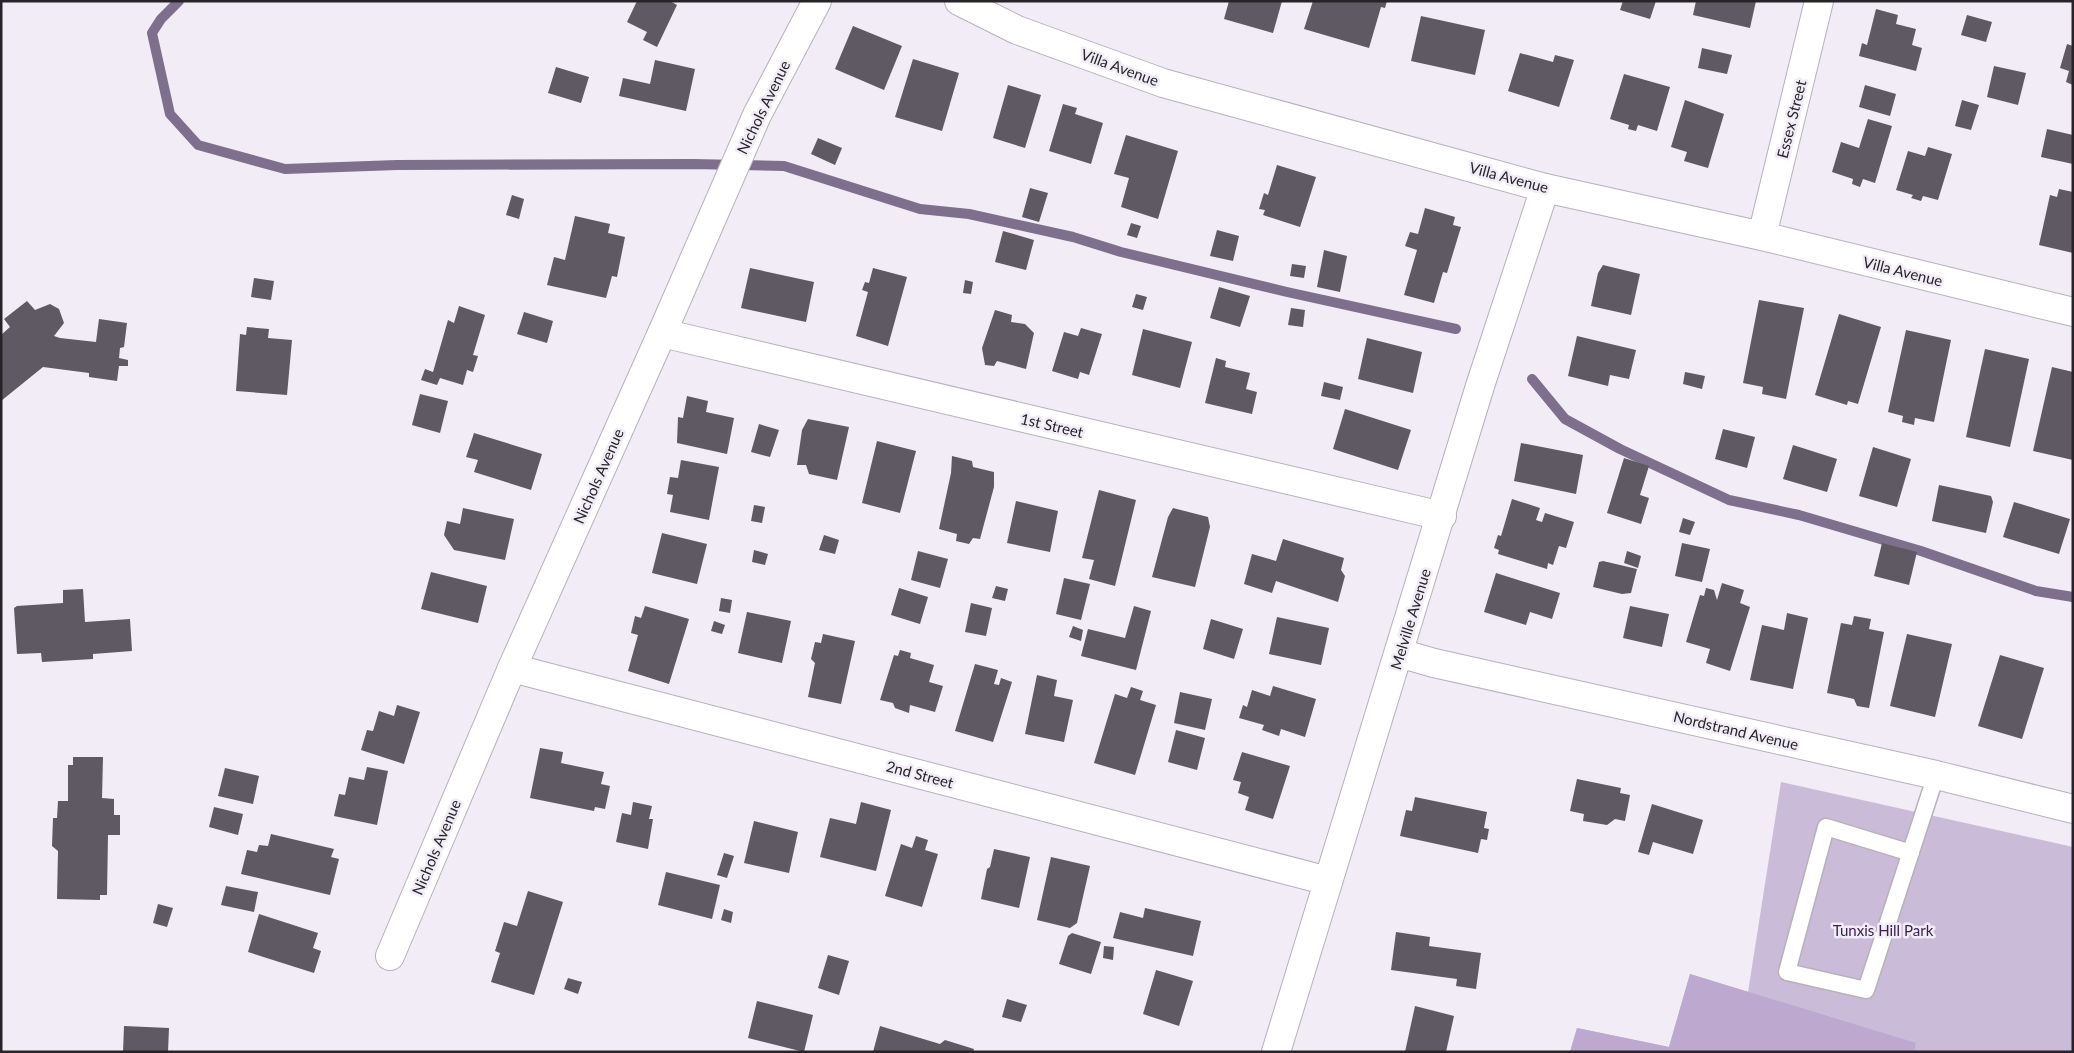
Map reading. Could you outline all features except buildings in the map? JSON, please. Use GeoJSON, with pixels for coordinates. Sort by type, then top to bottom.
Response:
{"type":"FeatureCollection","features":[{"type":"Feature","properties":{"kind":"street","name":"Nichols Avenue"},"geometry":{"type":"LineString","coordinates":[[390,956],[512,668],[757,115],[817,1]]}},
{"type":"Feature","properties":{"kind":"street","name":"Villa Avenue"},"geometry":{"type":"LineString","coordinates":[[959,1],[1017,30],[1163,83],[1545,188],[1762,236],[2073,312]]}},
{"type":"Feature","properties":{"kind":"street","name":"Essex Street"},"geometry":{"type":"LineString","coordinates":[[1762,236],[1819,1]]}},
{"type":"Feature","properties":{"kind":"street","name":"Melville Avenue"},"geometry":{"type":"LineString","coordinates":[[1276,1052],[1442,516],[1480,386],[1545,188]]}},
{"type":"Feature","properties":{"kind":"street","name":"1st Street"},"geometry":{"type":"LineString","coordinates":[[662,333],[1442,516]]}},
{"type":"Feature","properties":{"kind":"street","name":"Nordstrand Avenue"},"geometry":{"type":"LineString","coordinates":[[1399,653],[1434,663],[1936,775],[2073,809]]}},
{"type":"Feature","properties":{"kind":"street","name":"2nd Street"},"geometry":{"type":"LineString","coordinates":[[512,668],[1328,881]]}},
{"type":"Feature","properties":{"kind":"lane"},"geometry":{"type":"LineString","coordinates":[[1910,853],[1826,827],[1787,972],[1866,990],[1936,775]]}},
{"type":"Feature","properties":{"kind":"green space","name":"Tunxis Hill Park"},"geometry":{"type":"Polygon","coordinates":[[[1781,782],[2073,847],[2073,1052],[1570,1052],[1577,1028],[1669,1047],[1690,974],[1748,992],[1781,782]]]}},
{"type":"Feature","properties":{"kind":"shaded area"},"geometry":{"type":"Polygon","coordinates":[[[1690,974],[1916,1043],[1914,1052],[1570,1052],[1577,1028],[1669,1047],[1690,974]]]}},
{"type":"Feature","properties":{"kind":"waterway"},"geometry":{"type":"LineString","coordinates":[[179,1],[161,19],[152,33],[170,114],[198,145],[285,169],[397,165],[693,164],[784,166],[920,209],[969,214],[1073,237],[1121,252],[1287,292],[1456,329]]}},
{"type":"Feature","properties":{"kind":"waterway"},"geometry":{"type":"LineString","coordinates":[[1532,379],[1565,419],[1620,449],[1729,500],[1799,515],[1921,551],[2036,591],[2073,597]]}}]}
